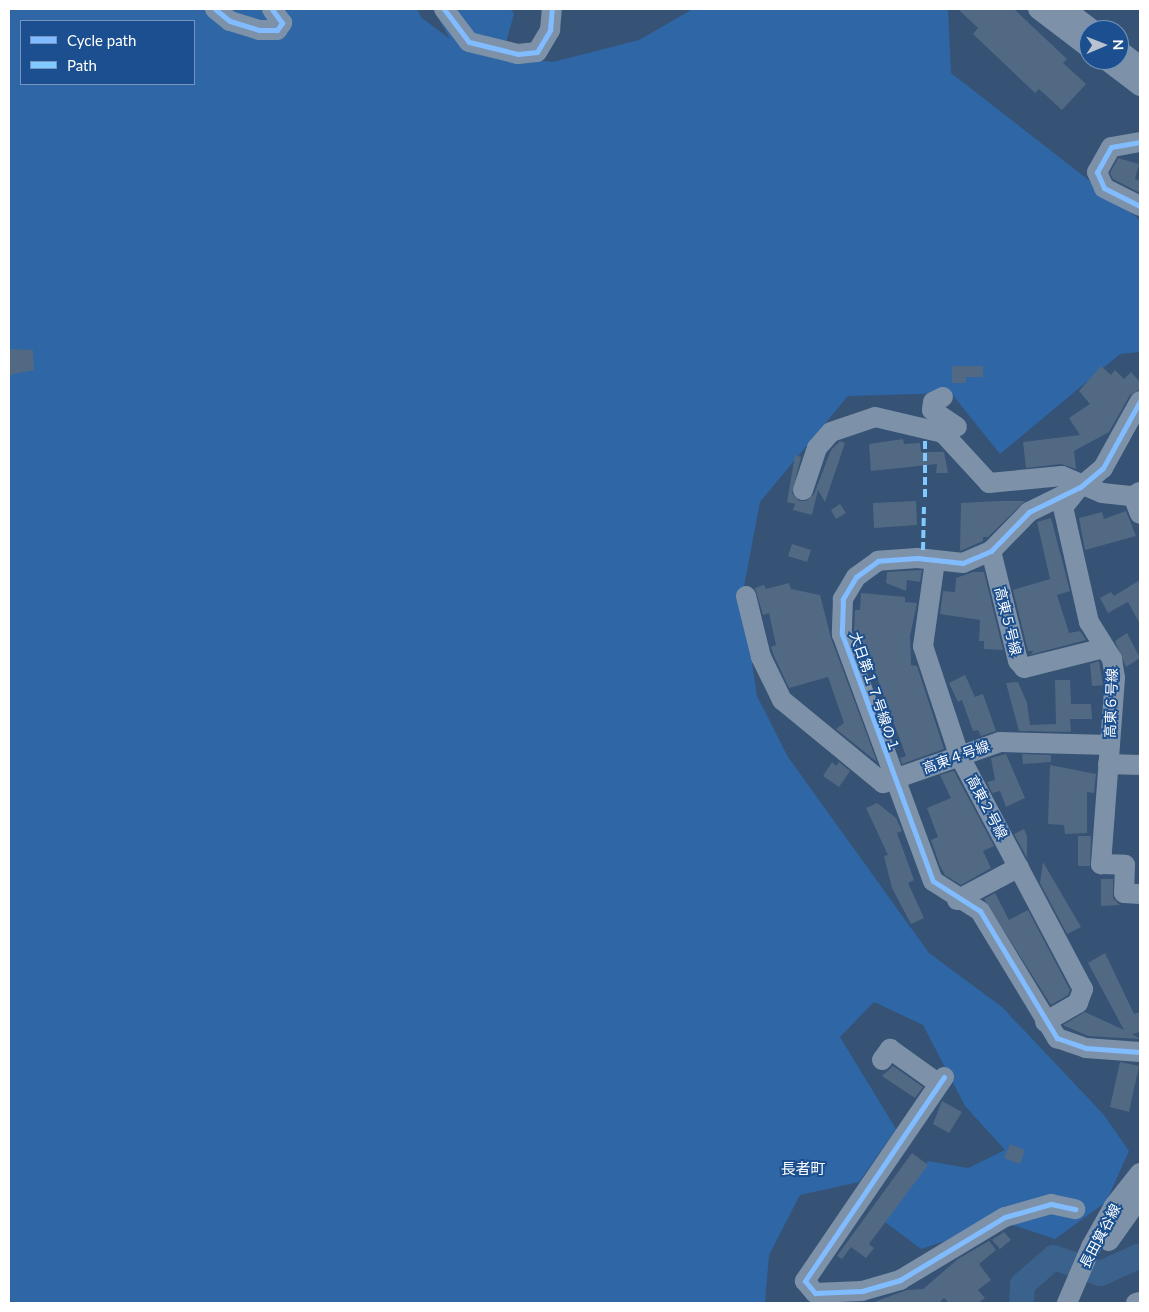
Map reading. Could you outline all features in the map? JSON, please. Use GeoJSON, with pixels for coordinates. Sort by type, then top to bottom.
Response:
{"type":"FeatureCollection","features":[{"type":"Feature","properties":{"kind":"street"},"geometry":{"type":"LineString","coordinates":[[215,9],[230,21],[259,30],[277,30],[282,23],[272,9]]}},
{"type":"Feature","properties":{"kind":"street"},"geometry":{"type":"LineString","coordinates":[[444,9],[469,42],[518,54],[537,52],[550,30],[552,9]]}},
{"type":"Feature","properties":{"kind":"street"},"geometry":{"type":"LineString","coordinates":[[1038,9],[1079,40]]}},
{"type":"Feature","properties":{"kind":"street"},"geometry":{"type":"LineString","coordinates":[[1065,9],[1080,20]]}},
{"type":"Feature","properties":{"kind":"street"},"geometry":{"type":"LineString","coordinates":[[1129,58],[1140,66]]}},
{"type":"Feature","properties":{"kind":"street"},"geometry":{"type":"LineString","coordinates":[[1119,70],[1140,86]]}},
{"type":"Feature","properties":{"kind":"street"},"geometry":{"type":"LineString","coordinates":[[1140,142],[1111,147],[1101,160],[1097,172],[1104,188],[1140,206]]}},
{"type":"Feature","properties":{"kind":"street"},"geometry":{"type":"LineString","coordinates":[[943,396],[937,397],[932,410],[960,430],[959,450]]}},
{"type":"Feature","properties":{"kind":"street","name":"大日第１７号線の１"},"geometry":{"type":"LineString","coordinates":[[1140,401],[1131,411],[1102,468],[1080,487],[1029,512],[991,550],[963,563],[899,558],[878,561],[856,577],[843,599],[842,634],[894,780],[933,881],[957,900],[980,911],[1045,1022],[1057,1038],[1086,1048],[1140,1052]]}},
{"type":"Feature","properties":{"kind":"street"},"geometry":{"type":"LineString","coordinates":[[803,490],[817,448],[831,432],[875,417],[934,428],[959,450],[989,483],[1062,476],[1080,487],[1138,501]]}},
{"type":"Feature","properties":{"kind":"street","name":"高東６号線"},"geometry":{"type":"LineString","coordinates":[[1080,487],[1064,507],[1090,622],[1112,659],[1115,678],[1100,864],[1125,865],[1124,893],[1140,894]]}},
{"type":"Feature","properties":{"kind":"street","name":"高東５号線"},"geometry":{"type":"LineString","coordinates":[[991,550],[1018,660],[1024,668],[1104,648]]}},
{"type":"Feature","properties":{"kind":"street","name":"高東２号線"},"geometry":{"type":"LineString","coordinates":[[935,561],[923,646],[959,755],[1083,990],[1078,1003],[1045,1022]]}},
{"type":"Feature","properties":{"kind":"street"},"geometry":{"type":"LineString","coordinates":[[746,596],[761,656],[782,700],[883,783],[894,780]]}},
{"type":"Feature","properties":{"kind":"street","name":"高東４号線"},"geometry":{"type":"LineString","coordinates":[[894,780],[959,755],[1000,742],[1109,754],[1140,765]]}},
{"type":"Feature","properties":{"kind":"street"},"geometry":{"type":"LineString","coordinates":[[957,900],[1018,867]]}},
{"type":"Feature","properties":{"kind":"street"},"geometry":{"type":"LineString","coordinates":[[882,1060],[890,1049],[942,1080],[805,1281],[814,1293],[863,1297],[900,1280],[1005,1216],[1051,1204],[1074,1209]]}},
{"type":"Feature","properties":{"kind":"street","name":"長田箕谷線"},"geometry":{"type":"LineString","coordinates":[[1079,1303],[1114,1206],[1140,1173]]}},
{"type":"Feature","properties":{"kind":"street","name":"長田箕谷線"},"geometry":{"type":"LineString","coordinates":[[1067,1303],[1097,1249],[1140,1197]]}},
{"type":"Feature","properties":{"kind":"street"},"geometry":{"type":"LineString","coordinates":[[1136,1303],[1140,1302]]}},
{"type":"Feature","properties":{"kind":"shaded area"},"geometry":{"type":"Polygon","coordinates":[[[9,9],[417,9],[422,18],[450,39],[433,9],[511,9],[514,14],[502,57],[553,62],[639,40],[693,9],[948,9],[951,73],[1140,220],[1140,352],[1120,354],[1000,454],[951,393],[848,396],[760,502],[742,597],[757,696],[788,757],[929,953],[1002,1007],[1104,1115],[1129,1151],[1106,1202],[1055,1239],[1004,1222],[921,1249],[881,1219],[928,1161],[968,1168],[1005,1150],[965,1106],[923,1025],[874,1002],[840,1037],[896,1129],[859,1182],[800,1195],[769,1255],[765,1303],[9,1303],[9,9]]]}},
{"type":"Feature","properties":{"kind":"building"},"geometry":{"type":"Polygon","coordinates":[[[958,9],[1014,9],[1067,59],[1063,63],[1086,84],[1062,110],[1039,89],[1035,93],[973,34],[978,28],[958,9]]]}},
{"type":"Feature","properties":{"kind":"building"},"geometry":{"type":"Polygon","coordinates":[[[1118,158],[1139,164],[1135,179],[1140,181],[1140,193],[1113,179],[1110,173],[1118,158]]]}},
{"type":"Feature","properties":{"kind":"building"},"geometry":{"type":"Polygon","coordinates":[[[9,349],[33,350],[34,370],[9,375],[9,349]]]}},
{"type":"Feature","properties":{"kind":"building"},"geometry":{"type":"Polygon","coordinates":[[[952,366],[983,366],[983,377],[966,377],[966,383],[952,383],[952,366]]]}},
{"type":"Feature","properties":{"kind":"building"},"geometry":{"type":"Polygon","coordinates":[[[1101,366],[1111,375],[1115,370],[1124,379],[1131,372],[1140,382],[1140,389],[1130,395],[1109,432],[1074,451],[1076,469],[1061,464],[1026,468],[1023,442],[1080,435],[1069,418],[1090,404],[1079,391],[1101,366]]]}},
{"type":"Feature","properties":{"kind":"building"},"geometry":{"type":"Polygon","coordinates":[[[903,439],[904,444],[920,443],[921,452],[944,452],[948,473],[936,473],[937,464],[871,471],[869,444],[903,439]]]}},
{"type":"Feature","properties":{"kind":"building"},"geometry":{"type":"Polygon","coordinates":[[[840,441],[845,443],[825,502],[818,490],[812,515],[793,510],[795,504],[787,502],[795,455],[801,457],[792,493],[799,501],[806,501],[814,494],[831,450],[840,441]]]}},
{"type":"Feature","properties":{"kind":"building"},"geometry":{"type":"Polygon","coordinates":[[[916,501],[917,525],[874,528],[873,503],[916,501]]]}},
{"type":"Feature","properties":{"kind":"building"},"geometry":{"type":"Polygon","coordinates":[[[1025,501],[988,537],[983,537],[983,541],[960,551],[961,503],[1025,501]]]}},
{"type":"Feature","properties":{"kind":"building"},"geometry":{"type":"Polygon","coordinates":[[[840,504],[846,513],[836,519],[831,510],[840,504]]]}},
{"type":"Feature","properties":{"kind":"building"},"geometry":{"type":"Polygon","coordinates":[[[1126,511],[1136,536],[1085,550],[1079,518],[1102,512],[1104,519],[1126,511]]]}},
{"type":"Feature","properties":{"kind":"building"},"geometry":{"type":"Polygon","coordinates":[[[1051,518],[1070,591],[1057,595],[1069,633],[1080,631],[1086,640],[1029,655],[1034,651],[1028,651],[1013,590],[1050,579],[1037,522],[1051,518]]]}},
{"type":"Feature","properties":{"kind":"building"},"geometry":{"type":"Polygon","coordinates":[[[792,544],[811,550],[807,562],[788,556],[792,544]]]}},
{"type":"Feature","properties":{"kind":"building"},"geometry":{"type":"Polygon","coordinates":[[[922,570],[920,582],[907,580],[906,591],[886,583],[887,572],[922,570]]]}},
{"type":"Feature","properties":{"kind":"building"},"geometry":{"type":"Polygon","coordinates":[[[973,572],[984,572],[1003,650],[984,649],[984,641],[979,641],[980,620],[940,614],[943,591],[955,592],[956,578],[973,572]]]}},
{"type":"Feature","properties":{"kind":"building"},"geometry":{"type":"Polygon","coordinates":[[[1140,580],[1140,624],[1128,602],[1108,613],[1100,598],[1111,592],[1114,596],[1140,580]]]}},
{"type":"Feature","properties":{"kind":"building"},"geometry":{"type":"Polygon","coordinates":[[[789,583],[791,589],[820,595],[831,638],[877,762],[836,729],[844,723],[828,677],[789,688],[771,647],[776,645],[769,613],[763,615],[755,588],[764,585],[766,589],[789,583]]]}},
{"type":"Feature","properties":{"kind":"building"},"geometry":{"type":"Polygon","coordinates":[[[861,593],[905,597],[905,602],[917,603],[910,636],[911,665],[917,666],[944,749],[902,764],[900,758],[906,756],[873,667],[854,633],[855,610],[860,610],[861,593]]]}},
{"type":"Feature","properties":{"kind":"building"},"geometry":{"type":"Polygon","coordinates":[[[1127,633],[1140,658],[1126,667],[1115,641],[1127,633]]]}},
{"type":"Feature","properties":{"kind":"building"},"geometry":{"type":"Polygon","coordinates":[[[1099,661],[1103,685],[1092,686],[1090,664],[1099,661]]]}},
{"type":"Feature","properties":{"kind":"building"},"geometry":{"type":"Polygon","coordinates":[[[965,675],[975,697],[983,694],[996,731],[981,736],[978,730],[973,731],[962,700],[958,702],[949,683],[965,675]]]}},
{"type":"Feature","properties":{"kind":"building"},"geometry":{"type":"Polygon","coordinates":[[[1055,680],[1070,680],[1071,704],[1091,704],[1092,719],[1070,719],[1071,732],[1019,731],[1006,683],[1018,682],[1027,703],[1030,725],[1056,724],[1055,680]]]}},
{"type":"Feature","properties":{"kind":"building"},"geometry":{"type":"Polygon","coordinates":[[[1006,754],[1025,798],[1006,807],[1000,791],[992,793],[987,782],[995,780],[991,758],[1006,754]]]}},
{"type":"Feature","properties":{"kind":"building"},"geometry":{"type":"Polygon","coordinates":[[[1022,754],[1051,755],[1051,762],[1023,764],[1022,754]]]}},
{"type":"Feature","properties":{"kind":"building"},"geometry":{"type":"Polygon","coordinates":[[[832,762],[836,766],[839,762],[850,771],[839,787],[823,776],[832,762]]]}},
{"type":"Feature","properties":{"kind":"building"},"geometry":{"type":"Polygon","coordinates":[[[1050,765],[1096,774],[1094,793],[1087,792],[1087,833],[1065,834],[1064,825],[1048,824],[1050,765]]]}},
{"type":"Feature","properties":{"kind":"building"},"geometry":{"type":"Polygon","coordinates":[[[954,771],[994,846],[983,851],[991,868],[961,885],[945,875],[940,866],[931,840],[938,837],[927,808],[951,798],[940,775],[954,771]]]}},
{"type":"Feature","properties":{"kind":"building"},"geometry":{"type":"Polygon","coordinates":[[[877,803],[896,818],[902,831],[897,833],[914,880],[908,883],[924,918],[911,924],[892,888],[884,856],[888,855],[866,808],[877,803]]]}},
{"type":"Feature","properties":{"kind":"building"},"geometry":{"type":"Polygon","coordinates":[[[1024,829],[1027,836],[1027,858],[1014,834],[1024,829]]]}},
{"type":"Feature","properties":{"kind":"building"},"geometry":{"type":"Polygon","coordinates":[[[1078,836],[1091,836],[1090,866],[1078,866],[1078,836]]]}},
{"type":"Feature","properties":{"kind":"building"},"geometry":{"type":"Polygon","coordinates":[[[1043,862],[1081,927],[1067,934],[1040,883],[1043,862]]]}},
{"type":"Feature","properties":{"kind":"building"},"geometry":{"type":"Polygon","coordinates":[[[1101,879],[1113,879],[1113,898],[1120,905],[1101,906],[1101,879]]]}},
{"type":"Feature","properties":{"kind":"building"},"geometry":{"type":"Polygon","coordinates":[[[995,893],[1009,920],[1028,910],[1070,990],[1068,995],[1051,1005],[984,899],[995,893]]]}},
{"type":"Feature","properties":{"kind":"building"},"geometry":{"type":"Polygon","coordinates":[[[1105,953],[1134,1014],[1140,1012],[1140,1032],[1132,1034],[1140,1039],[1088,1036],[1063,1025],[1085,1012],[1124,1030],[1088,963],[1105,953]]]}},
{"type":"Feature","properties":{"kind":"building"},"geometry":{"type":"Polygon","coordinates":[[[1120,1062],[1139,1066],[1129,1112],[1110,1107],[1120,1062]]]}},
{"type":"Feature","properties":{"kind":"building"},"geometry":{"type":"Polygon","coordinates":[[[893,1066],[923,1087],[915,1098],[882,1076],[893,1066]]]}},
{"type":"Feature","properties":{"kind":"building"},"geometry":{"type":"Polygon","coordinates":[[[942,1101],[962,1112],[949,1133],[933,1124],[942,1101]]]}},
{"type":"Feature","properties":{"kind":"building"},"geometry":{"type":"Polygon","coordinates":[[[1010,1144],[1025,1150],[1020,1164],[1004,1158],[1010,1144]]]}},
{"type":"Feature","properties":{"kind":"building"},"geometry":{"type":"Polygon","coordinates":[[[912,1153],[928,1165],[869,1244],[874,1248],[866,1258],[851,1247],[842,1259],[837,1256],[912,1153]]]}},
{"type":"Feature","properties":{"kind":"building"},"geometry":{"type":"Polygon","coordinates":[[[1004,1232],[1011,1240],[1000,1249],[992,1240],[1004,1232]]]}},
{"type":"Feature","properties":{"kind":"building"},"geometry":{"type":"Polygon","coordinates":[[[989,1241],[996,1250],[979,1264],[991,1280],[978,1290],[985,1298],[978,1303],[949,1303],[944,1298],[939,1303],[871,1303],[907,1290],[923,1289],[958,1259],[989,1241]]]}},
{"type":"Feature","properties":{"kind":"waterway"},"geometry":{"type":"LineString","coordinates":[[1021,1303],[1022,1284],[1053,1257],[1100,1273],[1140,1255]]}},
{"type":"Feature","properties":{"kind":"marked path"},"geometry":{"type":"LineString","coordinates":[[925,440],[925,497]]}},
{"type":"Feature","properties":{"kind":"marked path"},"geometry":{"type":"LineString","coordinates":[[923,550],[924,507]]}},
{"type":"Feature","properties":{"kind":"cycle path"},"geometry":{"type":"LineString","coordinates":[[215,9],[230,21],[259,30],[277,30],[282,23],[272,9]]}},
{"type":"Feature","properties":{"kind":"cycle path"},"geometry":{"type":"LineString","coordinates":[[444,9],[469,42],[518,54],[537,52],[550,30],[552,9]]}},
{"type":"Feature","properties":{"kind":"cycle path"},"geometry":{"type":"LineString","coordinates":[[1140,142],[1111,147],[1097,172],[1104,188],[1140,206]]}},
{"type":"Feature","properties":{"kind":"cycle path"},"geometry":{"type":"LineString","coordinates":[[1140,401],[1103,468],[1080,487],[1029,512],[991,551],[963,563],[917,558],[878,561],[856,577],[843,599],[842,634],[933,881],[980,911],[1057,1038],[1086,1048],[1140,1052]]}},
{"type":"Feature","properties":{"kind":"cycle path"},"geometry":{"type":"LineString","coordinates":[[944,1077],[805,1281],[815,1293],[862,1291],[900,1280],[1005,1217],[1051,1204],[1075,1209]]}},
{"type":"Feature","properties":{"kind":"district","name":"長者町"},"geometry":{"type":"Point","coordinates":[803,1169]}}]}
